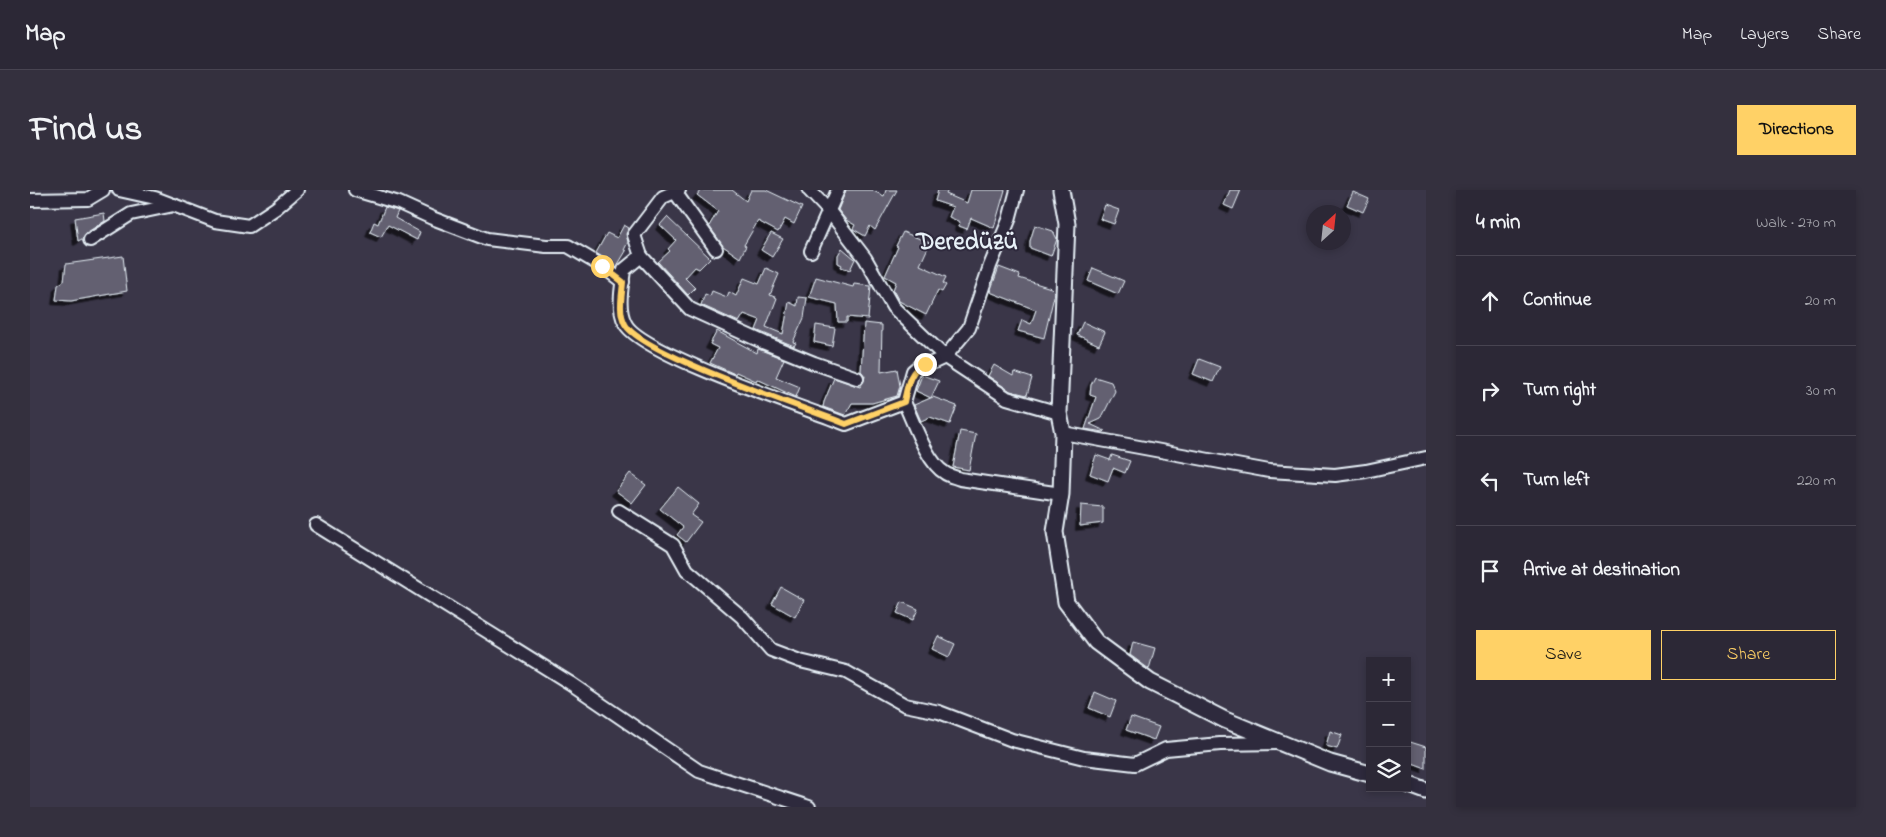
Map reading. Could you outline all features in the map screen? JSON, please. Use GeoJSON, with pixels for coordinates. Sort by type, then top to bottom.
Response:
{"type":"FeatureCollection","features":[{"type":"Feature","properties":{"kind":"street"},"geometry":{"type":"LineString","coordinates":[[30,200],[88,199],[103,190]]}},
{"type":"Feature","properties":{"kind":"street"},"geometry":{"type":"LineString","coordinates":[[119,190],[155,198],[215,221],[249,226],[276,208],[297,190]]}},
{"type":"Feature","properties":{"kind":"street"},"geometry":{"type":"LineString","coordinates":[[355,190],[399,203],[486,239],[546,246],[568,246],[602,266],[623,282]]}},
{"type":"Feature","properties":{"kind":"street"},"geometry":{"type":"LineString","coordinates":[[809,190],[829,211],[865,258],[893,307],[945,357],[1007,398],[1059,413]]}},
{"type":"Feature","properties":{"kind":"street"},"geometry":{"type":"LineString","coordinates":[[811,251],[838,190]]}},
{"type":"Feature","properties":{"kind":"street"},"geometry":{"type":"LineString","coordinates":[[1017,190],[1009,220],[990,266],[969,328],[945,357],[919,366],[913,371],[904,402],[925,449],[946,474],[960,479],[1061,494]]}},
{"type":"Feature","properties":{"kind":"street"},"geometry":{"type":"LineString","coordinates":[[1061,190],[1067,224],[1059,413],[1063,433],[1061,494],[1055,532],[1066,602],[1096,642],[1150,682],[1225,720],[1278,743],[1330,763],[1366,773]]}},
{"type":"Feature","properties":{"kind":"street"},"geometry":{"type":"LineString","coordinates":[[716,249],[677,191],[663,197],[634,235],[641,256],[690,309],[765,343],[857,378]]}},
{"type":"Feature","properties":{"kind":"street"},"geometry":{"type":"LineString","coordinates":[[90,240],[131,214],[174,205]]}},
{"type":"Feature","properties":{"kind":"street"},"geometry":{"type":"LineString","coordinates":[[641,256],[624,270],[620,308],[625,324],[632,333],[657,349],[688,364],[846,424],[904,402]]}},
{"type":"Feature","properties":{"kind":"street"},"geometry":{"type":"LineString","coordinates":[[1063,433],[1269,471],[1336,475],[1366,471],[1426,458]]}},
{"type":"Feature","properties":{"kind":"street"},"geometry":{"type":"LineString","coordinates":[[619,511],[673,546],[687,570],[742,617],[771,650],[800,661],[846,672],[904,705],[939,712],[1012,740],[1084,758],[1135,764],[1166,749],[1220,744],[1278,743]]}},
{"type":"Feature","properties":{"kind":"street"},"geometry":{"type":"LineString","coordinates":[[316,525],[570,683],[699,772],[809,807]]}},
{"type":"Feature","properties":{"kind":"street"},"geometry":{"type":"LineString","coordinates":[[1411,785],[1426,791]]}},
{"type":"Feature","properties":{"kind":"building"},"geometry":{"type":"Polygon","coordinates":[[[701,190],[732,190],[746,201],[751,190],[766,190],[802,207],[794,224],[785,219],[778,232],[758,221],[744,245],[746,246],[740,258],[723,246],[709,226],[718,211],[697,195],[701,190]]]}},
{"type":"Feature","properties":{"kind":"building"},"geometry":{"type":"Polygon","coordinates":[[[846,190],[871,190],[884,196],[886,190],[897,190],[875,230],[870,226],[865,236],[853,229],[855,225],[846,220],[838,210],[846,190]]]}},
{"type":"Feature","properties":{"kind":"building"},"geometry":{"type":"Polygon","coordinates":[[[938,190],[948,190],[946,194],[967,203],[971,190],[1005,190],[994,228],[971,218],[967,229],[959,226],[960,222],[949,217],[953,207],[935,201],[938,190]]]}},
{"type":"Feature","properties":{"kind":"building"},"geometry":{"type":"Polygon","coordinates":[[[1230,190],[1241,190],[1233,209],[1224,205],[1230,190]]]}},
{"type":"Feature","properties":{"kind":"building"},"geometry":{"type":"Polygon","coordinates":[[[1353,192],[1369,199],[1363,212],[1351,207],[1351,205],[1347,205],[1353,192]]]}},
{"type":"Feature","properties":{"kind":"building"},"geometry":{"type":"Polygon","coordinates":[[[1105,205],[1119,210],[1114,224],[1100,219],[1105,205]]]}},
{"type":"Feature","properties":{"kind":"building"},"geometry":{"type":"Polygon","coordinates":[[[385,207],[398,211],[395,218],[420,232],[417,240],[388,225],[381,237],[370,232],[374,222],[378,224],[385,207]]]}},
{"type":"Feature","properties":{"kind":"building"},"geometry":{"type":"Polygon","coordinates":[[[104,213],[105,221],[86,233],[78,241],[75,218],[104,213]]]}},
{"type":"Feature","properties":{"kind":"building"},"geometry":{"type":"Polygon","coordinates":[[[667,217],[710,258],[699,269],[695,267],[685,278],[695,288],[688,295],[658,262],[670,251],[668,249],[676,240],[660,225],[667,217]]]}},
{"type":"Feature","properties":{"kind":"building"},"geometry":{"type":"Polygon","coordinates":[[[624,225],[629,228],[626,234],[628,242],[624,250],[626,251],[617,266],[596,253],[607,233],[617,238],[624,225]]]}},
{"type":"Feature","properties":{"kind":"building"},"geometry":{"type":"Polygon","coordinates":[[[1035,225],[1053,231],[1057,239],[1051,256],[1030,248],[1035,225]]]}},
{"type":"Feature","properties":{"kind":"building"},"geometry":{"type":"Polygon","coordinates":[[[903,232],[930,243],[920,265],[946,277],[943,283],[946,285],[942,292],[938,290],[926,315],[899,301],[893,290],[896,282],[885,276],[903,232]]]}},
{"type":"Feature","properties":{"kind":"building"},"geometry":{"type":"Polygon","coordinates":[[[771,233],[783,239],[772,257],[761,250],[771,233]]]}},
{"type":"Feature","properties":{"kind":"building"},"geometry":{"type":"Polygon","coordinates":[[[842,248],[855,259],[850,270],[841,267],[842,265],[838,263],[838,255],[842,248]]]}},
{"type":"Feature","properties":{"kind":"building"},"geometry":{"type":"Polygon","coordinates":[[[123,256],[127,291],[71,301],[56,300],[58,285],[64,281],[66,264],[123,256]]]}},
{"type":"Feature","properties":{"kind":"building"},"geometry":{"type":"Polygon","coordinates":[[[999,267],[1020,275],[1019,278],[1051,288],[1055,292],[1044,338],[1018,331],[1022,320],[1031,324],[1036,310],[990,292],[999,267]]]}},
{"type":"Feature","properties":{"kind":"building"},"geometry":{"type":"Polygon","coordinates":[[[766,268],[779,274],[770,295],[777,298],[766,327],[783,334],[789,302],[797,306],[798,297],[807,298],[804,318],[793,342],[796,343],[794,346],[756,330],[760,320],[744,314],[739,322],[701,305],[705,294],[710,296],[712,291],[727,297],[729,292],[736,296],[744,278],[759,284],[766,268]]]}},
{"type":"Feature","properties":{"kind":"building"},"geometry":{"type":"Polygon","coordinates":[[[1093,268],[1124,281],[1118,294],[1088,281],[1093,268]]]}},
{"type":"Feature","properties":{"kind":"building"},"geometry":{"type":"Polygon","coordinates":[[[816,277],[853,287],[854,284],[871,286],[868,319],[847,317],[847,322],[838,322],[837,304],[809,297],[816,277]]]}},
{"type":"Feature","properties":{"kind":"building"},"geometry":{"type":"Polygon","coordinates":[[[1083,322],[1105,332],[1099,345],[1077,335],[1083,322]]]}},
{"type":"Feature","properties":{"kind":"building"},"geometry":{"type":"Polygon","coordinates":[[[864,323],[882,325],[881,372],[897,369],[900,386],[897,396],[872,403],[852,403],[845,415],[823,407],[824,402],[834,378],[860,387],[864,381],[865,376],[861,371],[864,323]]]}},
{"type":"Feature","properties":{"kind":"building"},"geometry":{"type":"Polygon","coordinates":[[[816,325],[835,328],[832,346],[814,342],[816,325]]]}},
{"type":"Feature","properties":{"kind":"building"},"geometry":{"type":"Polygon","coordinates":[[[717,331],[757,353],[758,349],[784,359],[776,377],[800,387],[796,397],[757,379],[756,381],[736,372],[735,374],[710,363],[718,348],[710,344],[717,331]]]}},
{"type":"Feature","properties":{"kind":"building"},"geometry":{"type":"Polygon","coordinates":[[[1199,359],[1220,367],[1213,382],[1193,374],[1199,359]]]}},
{"type":"Feature","properties":{"kind":"building"},"geometry":{"type":"Polygon","coordinates":[[[994,365],[1013,376],[1014,372],[1032,378],[1027,395],[1010,391],[988,376],[994,365]]]}},
{"type":"Feature","properties":{"kind":"building"},"geometry":{"type":"Polygon","coordinates":[[[922,375],[939,381],[931,398],[916,391],[922,375]]]}},
{"type":"Feature","properties":{"kind":"building"},"geometry":{"type":"Polygon","coordinates":[[[1095,377],[1111,382],[1115,391],[1101,419],[1090,424],[1104,432],[1085,429],[1096,397],[1090,395],[1091,385],[1095,377]]]}},
{"type":"Feature","properties":{"kind":"building"},"geometry":{"type":"Polygon","coordinates":[[[933,397],[957,406],[950,424],[930,417],[921,421],[914,405],[933,397]]]}},
{"type":"Feature","properties":{"kind":"building"},"geometry":{"type":"Polygon","coordinates":[[[960,431],[976,434],[969,470],[953,467],[960,431]]]}},
{"type":"Feature","properties":{"kind":"building"},"geometry":{"type":"Polygon","coordinates":[[[1096,455],[1110,460],[1112,455],[1130,461],[1125,473],[1113,468],[1108,481],[1090,474],[1096,455]]]}},
{"type":"Feature","properties":{"kind":"building"},"geometry":{"type":"Polygon","coordinates":[[[630,473],[646,485],[632,503],[616,491],[630,473]]]}},
{"type":"Feature","properties":{"kind":"building"},"geometry":{"type":"Polygon","coordinates":[[[678,487],[699,504],[691,515],[701,522],[686,542],[677,535],[683,527],[660,509],[678,487]]]}},
{"type":"Feature","properties":{"kind":"building"},"geometry":{"type":"Polygon","coordinates":[[[1081,505],[1103,507],[1103,523],[1080,526],[1081,505]]]}},
{"type":"Feature","properties":{"kind":"building"},"geometry":{"type":"Polygon","coordinates":[[[781,587],[804,600],[795,617],[772,604],[781,587]]]}},
{"type":"Feature","properties":{"kind":"building"},"geometry":{"type":"Polygon","coordinates":[[[902,602],[918,609],[913,620],[897,613],[902,602]]]}},
{"type":"Feature","properties":{"kind":"building"},"geometry":{"type":"Polygon","coordinates":[[[938,636],[955,644],[949,657],[932,649],[938,636]]]}},
{"type":"Feature","properties":{"kind":"building"},"geometry":{"type":"Polygon","coordinates":[[[1133,642],[1155,648],[1149,669],[1130,655],[1133,642]]]}},
{"type":"Feature","properties":{"kind":"building"},"geometry":{"type":"Polygon","coordinates":[[[1095,692],[1116,701],[1110,717],[1089,708],[1095,692]]]}},
{"type":"Feature","properties":{"kind":"building"},"geometry":{"type":"Polygon","coordinates":[[[1131,717],[1159,727],[1154,740],[1126,730],[1131,717]]]}},
{"type":"Feature","properties":{"kind":"building"},"geometry":{"type":"Polygon","coordinates":[[[1330,731],[1342,735],[1337,749],[1326,746],[1330,731]]]}},
{"type":"Feature","properties":{"kind":"building"},"geometry":{"type":"Polygon","coordinates":[[[1411,742],[1426,747],[1426,769],[1411,763],[1411,742]]]}},
{"type":"Feature","properties":{"kind":"district","name":"Deredüzü"},"geometry":{"type":"Point","coordinates":[967,240]}},
{"type":"Feature","properties":{"kind":"route"},"geometry":{"type":"LineString","coordinates":[[602,266],[623,282],[620,308],[625,324],[632,333],[657,349],[688,364],[846,424],[904,402],[913,371],[925,364]]}}]}
